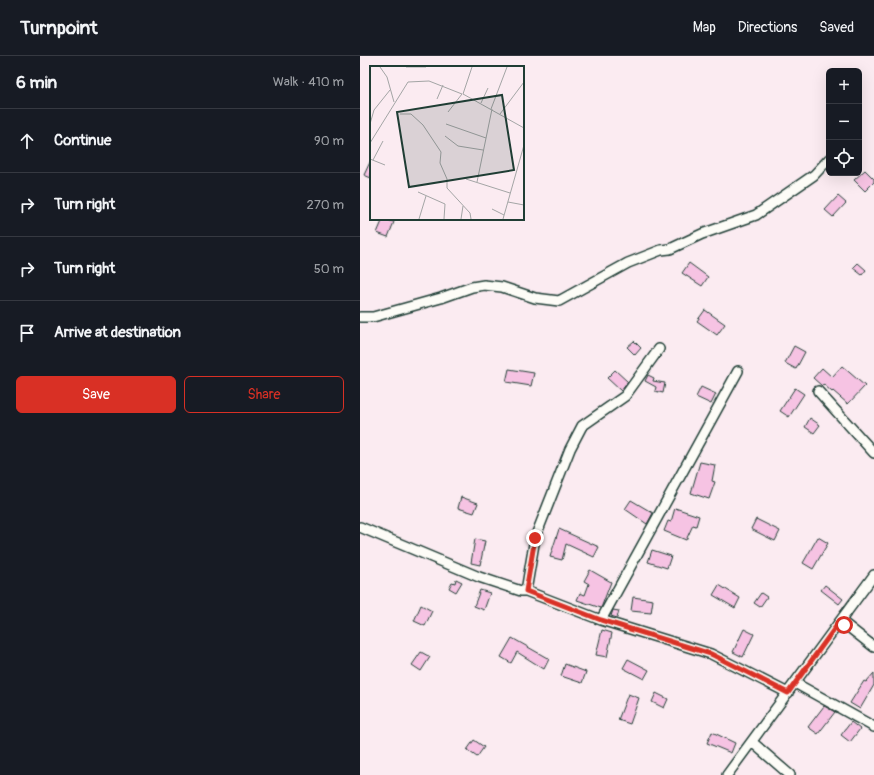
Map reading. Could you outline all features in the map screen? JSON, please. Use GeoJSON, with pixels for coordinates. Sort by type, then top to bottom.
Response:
{"type":"FeatureCollection","features":[{"type":"Feature","properties":{"kind":"street"},"geometry":{"type":"LineString","coordinates":[[360,317],[373,316],[484,285],[502,287],[535,298],[559,302],[628,263],[661,250],[670,249],[702,234],[756,215],[814,175],[826,162]]}},
{"type":"Feature","properties":{"kind":"street"},"geometry":{"type":"LineString","coordinates":[[526,591],[535,538],[570,449],[582,426],[625,396],[659,348]]}},
{"type":"Feature","properties":{"kind":"street"},"geometry":{"type":"LineString","coordinates":[[601,620],[738,370]]}},
{"type":"Feature","properties":{"kind":"street"},"geometry":{"type":"LineString","coordinates":[[818,391],[874,454]]}},
{"type":"Feature","properties":{"kind":"street"},"geometry":{"type":"LineString","coordinates":[[360,527],[479,577],[521,591],[526,591],[601,620],[711,654],[788,693]]}},
{"type":"Feature","properties":{"kind":"street"},"geometry":{"type":"LineString","coordinates":[[727,775],[874,575]]}},
{"type":"Feature","properties":{"kind":"street"},"geometry":{"type":"LineString","coordinates":[[840,621],[874,647]]}},
{"type":"Feature","properties":{"kind":"street"},"geometry":{"type":"LineString","coordinates":[[795,683],[874,727]]}},
{"type":"Feature","properties":{"kind":"street"},"geometry":{"type":"LineString","coordinates":[[752,742],[790,775]]}},
{"type":"Feature","properties":{"kind":"building"},"geometry":{"type":"Polygon","coordinates":[[[370,162],[370,178],[364,175],[370,162]]]}},
{"type":"Feature","properties":{"kind":"building"},"geometry":{"type":"Polygon","coordinates":[[[865,170],[874,179],[874,182],[865,191],[854,180],[858,176],[862,176],[862,173],[865,170]]]}},
{"type":"Feature","properties":{"kind":"building"},"geometry":{"type":"Polygon","coordinates":[[[838,196],[846,203],[833,217],[825,210],[838,196]]]}},
{"type":"Feature","properties":{"kind":"building"},"geometry":{"type":"Polygon","coordinates":[[[383,220],[394,222],[388,237],[377,233],[383,220]]]}},
{"type":"Feature","properties":{"kind":"building"},"geometry":{"type":"Polygon","coordinates":[[[689,263],[708,277],[702,286],[682,273],[689,263]]]}},
{"type":"Feature","properties":{"kind":"building"},"geometry":{"type":"Polygon","coordinates":[[[858,263],[866,270],[862,275],[853,268],[858,263]]]}},
{"type":"Feature","properties":{"kind":"building"},"geometry":{"type":"Polygon","coordinates":[[[705,310],[725,324],[717,335],[697,321],[705,310]]]}},
{"type":"Feature","properties":{"kind":"building"},"geometry":{"type":"Polygon","coordinates":[[[634,341],[641,348],[635,355],[627,347],[634,341]]]}},
{"type":"Feature","properties":{"kind":"building"},"geometry":{"type":"Polygon","coordinates":[[[794,346],[805,352],[796,369],[785,363],[794,346]]]}},
{"type":"Feature","properties":{"kind":"building"},"geometry":{"type":"Polygon","coordinates":[[[842,366],[865,386],[848,404],[833,391],[832,392],[823,384],[822,386],[813,378],[822,368],[832,377],[842,366]]]}},
{"type":"Feature","properties":{"kind":"building"},"geometry":{"type":"Polygon","coordinates":[[[509,369],[534,373],[531,386],[506,382],[509,369]]]}},
{"type":"Feature","properties":{"kind":"building"},"geometry":{"type":"Polygon","coordinates":[[[615,370],[628,382],[621,391],[607,378],[615,370]]]}},
{"type":"Feature","properties":{"kind":"building"},"geometry":{"type":"Polygon","coordinates":[[[648,375],[654,378],[653,381],[665,383],[663,393],[655,391],[656,387],[645,381],[648,375]]]}},
{"type":"Feature","properties":{"kind":"building"},"geometry":{"type":"Polygon","coordinates":[[[701,387],[716,394],[711,404],[696,397],[701,387]]]}},
{"type":"Feature","properties":{"kind":"building"},"geometry":{"type":"Polygon","coordinates":[[[795,388],[804,394],[789,417],[780,411],[795,388]]]}},
{"type":"Feature","properties":{"kind":"building"},"geometry":{"type":"Polygon","coordinates":[[[810,418],[820,425],[814,433],[805,427],[810,418]]]}},
{"type":"Feature","properties":{"kind":"building"},"geometry":{"type":"Polygon","coordinates":[[[700,462],[715,465],[712,481],[715,482],[709,499],[691,493],[700,462]]]}},
{"type":"Feature","properties":{"kind":"building"},"geometry":{"type":"Polygon","coordinates":[[[461,497],[478,503],[474,513],[458,508],[461,497]]]}},
{"type":"Feature","properties":{"kind":"building"},"geometry":{"type":"Polygon","coordinates":[[[631,500],[653,513],[647,524],[625,509],[631,500]]]}},
{"type":"Feature","properties":{"kind":"building"},"geometry":{"type":"Polygon","coordinates":[[[675,508],[699,516],[696,526],[693,525],[686,540],[664,531],[668,521],[671,522],[675,508]]]}},
{"type":"Feature","properties":{"kind":"building"},"geometry":{"type":"Polygon","coordinates":[[[756,519],[780,531],[775,541],[751,529],[756,519]]]}},
{"type":"Feature","properties":{"kind":"building"},"geometry":{"type":"Polygon","coordinates":[[[559,529],[599,547],[594,557],[566,544],[562,560],[550,557],[559,529]]]}},
{"type":"Feature","properties":{"kind":"building"},"geometry":{"type":"Polygon","coordinates":[[[818,537],[828,543],[813,569],[803,563],[818,537]]]}},
{"type":"Feature","properties":{"kind":"building"},"geometry":{"type":"Polygon","coordinates":[[[475,539],[485,541],[480,565],[471,563],[475,539]]]}},
{"type":"Feature","properties":{"kind":"building"},"geometry":{"type":"Polygon","coordinates":[[[652,550],[671,556],[667,568],[648,562],[652,550]]]}},
{"type":"Feature","properties":{"kind":"building"},"geometry":{"type":"Polygon","coordinates":[[[590,570],[611,582],[601,608],[577,600],[580,593],[585,595],[589,584],[584,581],[590,570]]]}},
{"type":"Feature","properties":{"kind":"building"},"geometry":{"type":"Polygon","coordinates":[[[456,579],[462,582],[456,592],[449,588],[452,582],[455,583],[456,579]]]}},
{"type":"Feature","properties":{"kind":"building"},"geometry":{"type":"Polygon","coordinates":[[[719,585],[740,598],[735,608],[713,595],[719,585]]]}},
{"type":"Feature","properties":{"kind":"building"},"geometry":{"type":"Polygon","coordinates":[[[825,585],[843,599],[839,604],[821,590],[825,585]]]}},
{"type":"Feature","properties":{"kind":"building"},"geometry":{"type":"Polygon","coordinates":[[[480,590],[490,593],[484,610],[474,606],[480,590]]]}},
{"type":"Feature","properties":{"kind":"building"},"geometry":{"type":"Polygon","coordinates":[[[761,593],[767,597],[760,607],[754,603],[761,593]]]}},
{"type":"Feature","properties":{"kind":"building"},"geometry":{"type":"Polygon","coordinates":[[[633,597],[653,600],[651,613],[631,611],[633,597]]]}},
{"type":"Feature","properties":{"kind":"building"},"geometry":{"type":"Polygon","coordinates":[[[421,605],[432,611],[425,626],[414,621],[421,605]]]}},
{"type":"Feature","properties":{"kind":"building"},"geometry":{"type":"Polygon","coordinates":[[[613,610],[619,611],[617,618],[611,616],[613,610]]]}},
{"type":"Feature","properties":{"kind":"building"},"geometry":{"type":"Polygon","coordinates":[[[744,629],[754,634],[743,657],[733,652],[744,629]]]}},
{"type":"Feature","properties":{"kind":"building"},"geometry":{"type":"Polygon","coordinates":[[[602,630],[612,633],[607,657],[596,655],[602,630]]]}},
{"type":"Feature","properties":{"kind":"building"},"geometry":{"type":"Polygon","coordinates":[[[512,638],[549,659],[544,669],[517,652],[511,663],[501,657],[512,638]]]}},
{"type":"Feature","properties":{"kind":"building"},"geometry":{"type":"Polygon","coordinates":[[[421,652],[430,657],[421,671],[412,665],[421,652]]]}},
{"type":"Feature","properties":{"kind":"building"},"geometry":{"type":"Polygon","coordinates":[[[628,659],[649,670],[644,679],[623,668],[628,659]]]}},
{"type":"Feature","properties":{"kind":"building"},"geometry":{"type":"Polygon","coordinates":[[[565,664],[586,672],[582,683],[561,676],[565,664]]]}},
{"type":"Feature","properties":{"kind":"building"},"geometry":{"type":"Polygon","coordinates":[[[874,673],[874,685],[860,709],[850,703],[864,681],[866,682],[874,673]]]}},
{"type":"Feature","properties":{"kind":"building"},"geometry":{"type":"Polygon","coordinates":[[[656,693],[668,699],[664,708],[652,702],[656,693]]]}},
{"type":"Feature","properties":{"kind":"building"},"geometry":{"type":"Polygon","coordinates":[[[628,694],[639,698],[630,724],[618,720],[628,694]]]}},
{"type":"Feature","properties":{"kind":"building"},"geometry":{"type":"Polygon","coordinates":[[[824,706],[835,712],[818,734],[808,727],[824,706]]]}},
{"type":"Feature","properties":{"kind":"building"},"geometry":{"type":"Polygon","coordinates":[[[851,722],[860,729],[850,742],[841,735],[851,722]]]}},
{"type":"Feature","properties":{"kind":"building"},"geometry":{"type":"Polygon","coordinates":[[[712,732],[735,743],[731,753],[707,743],[712,732]]]}},
{"type":"Feature","properties":{"kind":"building"},"geometry":{"type":"Polygon","coordinates":[[[474,740],[484,747],[477,757],[467,750],[474,740]]]}},
{"type":"Feature","properties":{"kind":"route"},"geometry":{"type":"LineString","coordinates":[[535,538],[526,591],[601,620],[711,654],[788,693],[840,621],[844,625]]}}]}
